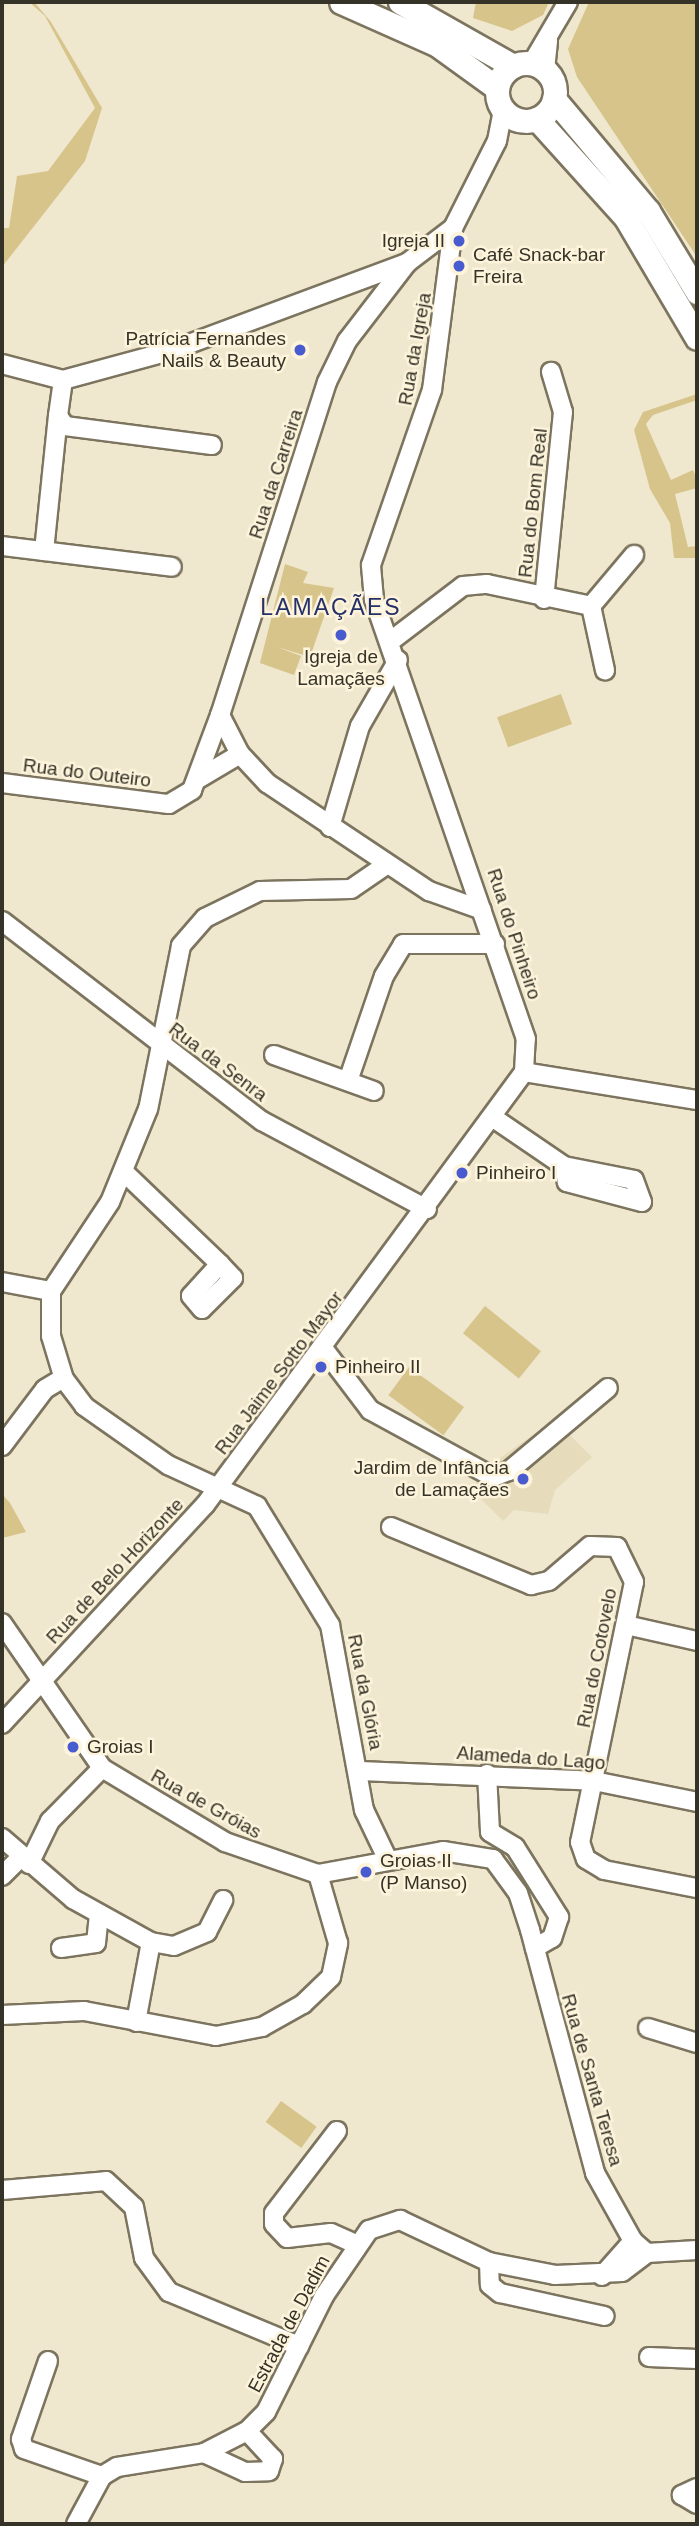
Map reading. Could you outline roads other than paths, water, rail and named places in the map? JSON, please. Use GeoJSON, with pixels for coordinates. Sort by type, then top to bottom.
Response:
{"type":"FeatureCollection","features":[{"type":"Feature","properties":{"kind":"main road"},"geometry":{"type":"LineString","coordinates":[[341,2],[436,44],[497,88],[519,116],[626,218],[697,338]]}},
{"type":"Feature","properties":{"kind":"main road"},"geometry":{"type":"LineString","coordinates":[[400,2],[530,66],[554,99],[648,211],[697,292]]}},
{"type":"Feature","properties":{"kind":"main road"},"geometry":{"type":"LineString","coordinates":[[497,88],[530,66]]}},
{"type":"Feature","properties":{"kind":"main road"},"geometry":{"type":"LineString","coordinates":[[519,116],[554,99]]}},
{"type":"Feature","properties":{"kind":"street"},"geometry":{"type":"LineString","coordinates":[[530,66],[548,41],[568,2]]}},
{"type":"Feature","properties":{"kind":"street","name":"Rua da Igreja"},"geometry":{"type":"LineString","coordinates":[[371,565],[432,390],[453,228],[497,141],[519,116]]}},
{"type":"Feature","properties":{"kind":"street"},"geometry":{"type":"LineString","coordinates":[[2,364],[63,380],[170,351],[407,264],[453,228]]}},
{"type":"Feature","properties":{"kind":"street","name":"Rua da Carreira"},"geometry":{"type":"LineString","coordinates":[[198,779],[327,382],[347,341],[407,264]]}},
{"type":"Feature","properties":{"kind":"street","name":"Rua do Bom Real"},"geometry":{"type":"LineString","coordinates":[[544,599],[563,412],[551,372]]}},
{"type":"Feature","properties":{"kind":"street"},"geometry":{"type":"LineString","coordinates":[[44,551],[63,380]]}},
{"type":"Feature","properties":{"kind":"street"},"geometry":{"type":"LineString","coordinates":[[58,416],[65,426],[212,445]]}},
{"type":"Feature","properties":{"kind":"street"},"geometry":{"type":"LineString","coordinates":[[2,547],[172,567]]}},
{"type":"Feature","properties":{"kind":"street"},"geometry":{"type":"LineString","coordinates":[[605,670],[591,606],[634,555]]}},
{"type":"Feature","properties":{"kind":"street","name":"Rua do Pinheiro"},"geometry":{"type":"LineString","coordinates":[[371,565],[372,591],[392,640],[526,1040],[524,1072],[495,1119],[374,1284]]}},
{"type":"Feature","properties":{"kind":"street","name":"Rua do Bom Real"},"geometry":{"type":"LineString","coordinates":[[392,640],[463,586],[487,584],[544,599],[591,606]]}},
{"type":"Feature","properties":{"kind":"street"},"geometry":{"type":"LineString","coordinates":[[330,827],[360,726],[398,660]]}},
{"type":"Feature","properties":{"kind":"street"},"geometry":{"type":"LineString","coordinates":[[220,715],[240,754],[267,783],[386,865],[429,891],[482,910]]}},
{"type":"Feature","properties":{"kind":"street"},"geometry":{"type":"LineString","coordinates":[[198,779],[240,754]]}},
{"type":"Feature","properties":{"kind":"street","name":"Rua do Outeiro"},"geometry":{"type":"LineString","coordinates":[[2,783],[169,804],[198,779]]}},
{"type":"Feature","properties":{"kind":"street"},"geometry":{"type":"LineString","coordinates":[[2,1446],[45,1389],[63,1378],[51,1336],[51,1291],[125,1173],[163,1047],[181,946],[205,918],[260,891],[351,889],[386,865]]}},
{"type":"Feature","properties":{"kind":"street","name":"Rua da Senra"},"geometry":{"type":"LineString","coordinates":[[2,921],[163,1047],[293,1142],[427,1209]]}},
{"type":"Feature","properties":{"kind":"street"},"geometry":{"type":"LineString","coordinates":[[348,1081],[384,976],[403,944],[495,944]]}},
{"type":"Feature","properties":{"kind":"street"},"geometry":{"type":"LineString","coordinates":[[274,1055],[374,1091]]}},
{"type":"Feature","properties":{"kind":"street"},"geometry":{"type":"LineString","coordinates":[[524,1072],[697,1100]]}},
{"type":"Feature","properties":{"kind":"street"},"geometry":{"type":"LineString","coordinates":[[495,1119],[564,1166]]}},
{"type":"Feature","properties":{"kind":"street"},"geometry":{"type":"LineString","coordinates":[[125,1173],[220,1264]]}},
{"type":"Feature","properties":{"kind":"street"},"geometry":{"type":"LineString","coordinates":[[2,1282],[51,1291]]}},
{"type":"Feature","properties":{"kind":"street","name":"Rua Jaime Sotto Mayor"},"geometry":{"type":"LineString","coordinates":[[218,1487],[374,1284]]}},
{"type":"Feature","properties":{"kind":"street"},"geometry":{"type":"LineString","coordinates":[[323,1348],[370,1410],[493,1477],[509,1471],[608,1388]]}},
{"type":"Feature","properties":{"kind":"street","name":"Rua da Glória"},"geometry":{"type":"LineString","coordinates":[[63,1378],[84,1406],[130,1442],[257,1506],[330,1625],[360,1770],[364,1810],[388,1860]]}},
{"type":"Feature","properties":{"kind":"street","name":"Rua de Belo Horizonte"},"geometry":{"type":"LineString","coordinates":[[2,1724],[38,1679],[218,1487]]}},
{"type":"Feature","properties":{"kind":"street","name":"Rua do Cotovelo"},"geometry":{"type":"LineString","coordinates":[[391,1527],[531,1585],[549,1581],[590,1546],[617,1547],[634,1582],[580,1842],[586,1858],[604,1870],[697,1888]]}},
{"type":"Feature","properties":{"kind":"street","name":"Rua de Gróias"},"geometry":{"type":"LineString","coordinates":[[2,1623],[38,1679],[102,1768],[225,1842],[318,1874]]}},
{"type":"Feature","properties":{"kind":"street"},"geometry":{"type":"LineString","coordinates":[[626,1625],[697,1641]]}},
{"type":"Feature","properties":{"kind":"street"},"geometry":{"type":"LineString","coordinates":[[2,1876],[25,1860],[50,1821],[102,1768]]}},
{"type":"Feature","properties":{"kind":"street","name":"Alameda do Lago"},"geometry":{"type":"LineString","coordinates":[[360,1770],[594,1781],[697,1802]]}},
{"type":"Feature","properties":{"kind":"street"},"geometry":{"type":"LineString","coordinates":[[2,2015],[84,2011],[216,2036],[262,2027],[303,2004],[331,1977],[337,1957],[318,1874],[388,1860],[472,1851],[493,1859],[518,1893],[535,1948],[552,1938],[559,1917],[515,1847],[490,1832],[488,1774]]}},
{"type":"Feature","properties":{"kind":"street"},"geometry":{"type":"LineString","coordinates":[[2,1838],[25,1860],[99,1915],[151,1942],[174,1946],[207,1933],[223,1900]]}},
{"type":"Feature","properties":{"kind":"street"},"geometry":{"type":"LineString","coordinates":[[61,1948],[96,1943],[99,1915]]}},
{"type":"Feature","properties":{"kind":"street"},"geometry":{"type":"LineString","coordinates":[[136,2022],[151,1942]]}},
{"type":"Feature","properties":{"kind":"street","name":"Rua de Santa Teresa"},"geometry":{"type":"LineString","coordinates":[[535,1948],[595,2173],[640,2247]]}},
{"type":"Feature","properties":{"kind":"street"},"geometry":{"type":"LineString","coordinates":[[648,2028],[697,2043]]}},
{"type":"Feature","properties":{"kind":"street"},"geometry":{"type":"LineString","coordinates":[[337,2131],[274,2213],[274,2224],[287,2238],[331,2233],[356,2244]]}},
{"type":"Feature","properties":{"kind":"street"},"geometry":{"type":"LineString","coordinates":[[2,2190],[106,2181],[134,2207],[144,2258],[169,2292],[299,2346]]}},
{"type":"Feature","properties":{"kind":"street","name":"Estrada de Dadim"},"geometry":{"type":"LineString","coordinates":[[102,2476],[138,2463],[204,2453],[247,2431],[266,2412],[356,2244],[369,2230],[400,2220],[489,2262],[555,2276],[602,2276],[640,2247]]}},
{"type":"Feature","properties":{"kind":"street"},"geometry":{"type":"LineString","coordinates":[[640,2247],[697,2250]]}},
{"type":"Feature","properties":{"kind":"street"},"geometry":{"type":"LineString","coordinates":[[489,2262],[491,2285],[500,2293],[605,2316]]}},
{"type":"Feature","properties":{"kind":"street"},"geometry":{"type":"LineString","coordinates":[[649,2357],[697,2359]]}},
{"type":"Feature","properties":{"kind":"street"},"geometry":{"type":"LineString","coordinates":[[48,2361],[21,2438],[24,2449],[102,2476],[76,2524]]}},
{"type":"Feature","properties":{"kind":"street"},"geometry":{"type":"LineString","coordinates":[[204,2453],[245,2472],[269,2471],[273,2459],[247,2431]]}},
{"type":"Feature","properties":{"kind":"street"},"geometry":{"type":"LineString","coordinates":[[697,2488],[681,2496],[697,2504]]}},
{"type":"Feature","properties":{"kind":"place","name":"Igreja II"},"geometry":{"type":"Point","coordinates":[459,241]}},
{"type":"Feature","properties":{"kind":"place","name":"Café Snack-bar Freira"},"geometry":{"type":"Point","coordinates":[459,266]}},
{"type":"Feature","properties":{"kind":"place","name":"Patrícia Fernandes Nails & Beauty"},"geometry":{"type":"Point","coordinates":[300,350]}},
{"type":"Feature","properties":{"kind":"place","name":"Igreja de Lamaçães"},"geometry":{"type":"Point","coordinates":[341,635]}},
{"type":"Feature","properties":{"kind":"place","name":"Pinheiro I"},"geometry":{"type":"Point","coordinates":[462,1173]}},
{"type":"Feature","properties":{"kind":"place","name":"Pinheiro II"},"geometry":{"type":"Point","coordinates":[321,1367]}},
{"type":"Feature","properties":{"kind":"place","name":"Jardim de Infância de Lamaçães"},"geometry":{"type":"Point","coordinates":[523,1479]}},
{"type":"Feature","properties":{"kind":"place","name":"Groias I"},"geometry":{"type":"Point","coordinates":[73,1747]}},
{"type":"Feature","properties":{"kind":"place","name":"Groias II (P Manso)"},"geometry":{"type":"Point","coordinates":[366,1872]}},
{"type":"Feature","properties":{"kind":"district","name":"LAMAÇÃES"},"geometry":{"type":"Point","coordinates":[331,607]}}]}
